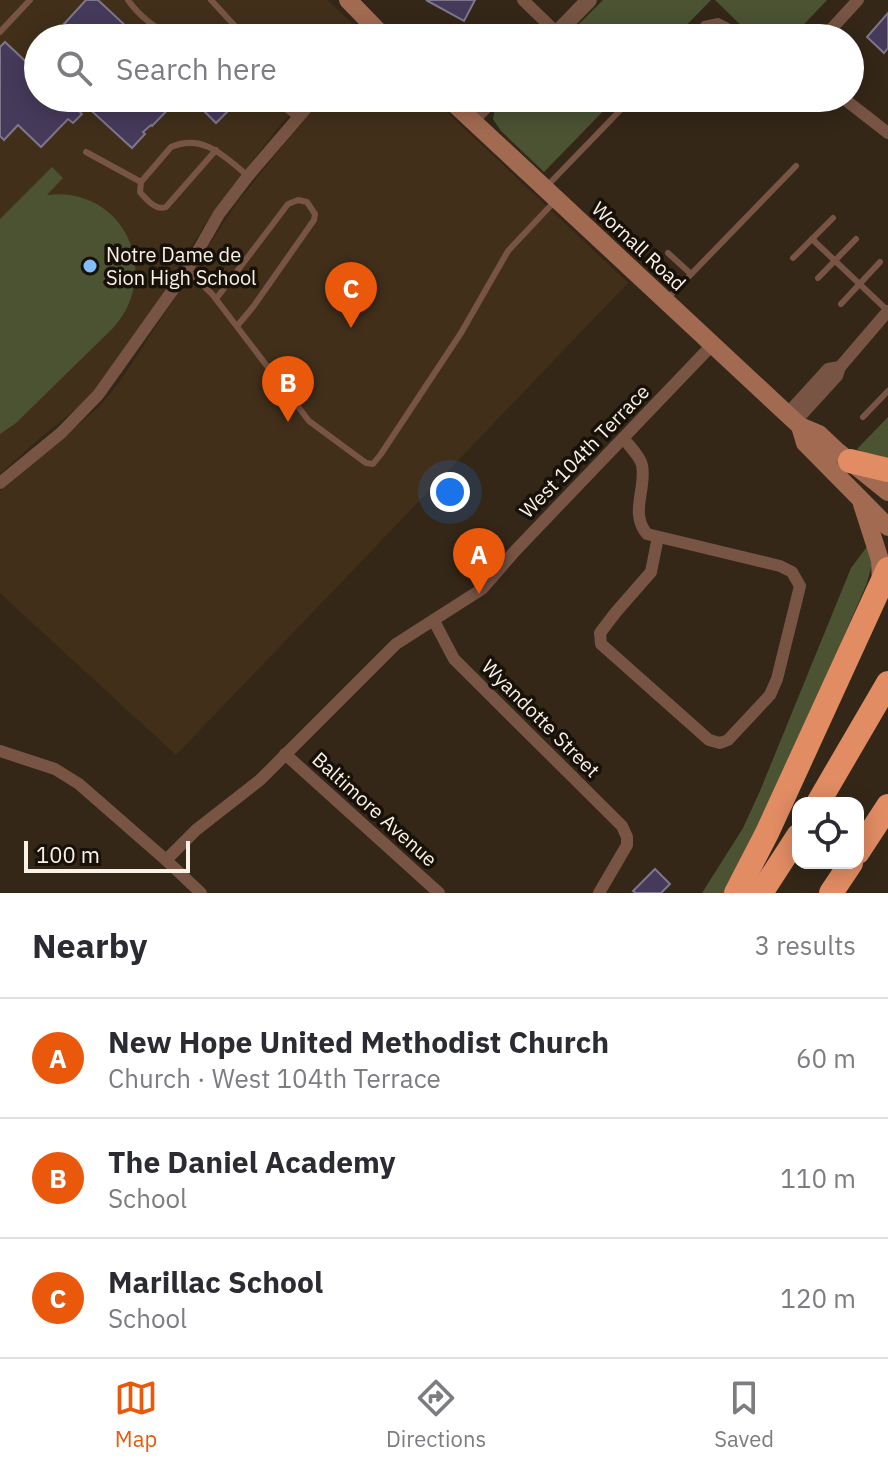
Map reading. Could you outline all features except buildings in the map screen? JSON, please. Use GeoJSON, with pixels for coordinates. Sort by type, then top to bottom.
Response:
{"type":"FeatureCollection","features":[{"type":"Feature","properties":{"kind":"highway"},"geometry":{"type":"LineString","coordinates":[[850,461],[888,470]]}},
{"type":"Feature","properties":{"kind":"highway"},"geometry":{"type":"LineString","coordinates":[[736,893],[767,833],[884,578]]}},
{"type":"Feature","properties":{"kind":"highway"},"geometry":{"type":"LineString","coordinates":[[822,797],[888,683]]}},
{"type":"Feature","properties":{"kind":"highway"},"geometry":{"type":"LineString","coordinates":[[864,843],[888,806]]}},
{"type":"Feature","properties":{"kind":"highway"},"geometry":{"type":"LineString","coordinates":[[761,893],[792,845]]}},
{"type":"Feature","properties":{"kind":"highway"},"geometry":{"type":"LineString","coordinates":[[831,893],[847,869]]}},
{"type":"Feature","properties":{"kind":"main road"},"geometry":{"type":"LineString","coordinates":[[348,0],[369,24]]}},
{"type":"Feature","properties":{"kind":"main road","name":"Wornall Road"},"geometry":{"type":"LineString","coordinates":[[463,112],[794,421],[819,434],[888,492]]}},
{"type":"Feature","properties":{"kind":"main road","name":"Wornall Road"},"geometry":{"type":"LineString","coordinates":[[794,421],[805,443],[888,527]]}},
{"type":"Feature","properties":{"kind":"main road"},"geometry":{"type":"LineString","coordinates":[[861,501],[884,578]]}},
{"type":"Feature","properties":{"kind":"street"},"geometry":{"type":"LineString","coordinates":[[523,0],[544,24]]}},
{"type":"Feature","properties":{"kind":"street"},"geometry":{"type":"LineString","coordinates":[[565,24],[589,0]]}},
{"type":"Feature","properties":{"kind":"street"},"geometry":{"type":"LineString","coordinates":[[836,24],[858,0]]}},
{"type":"Feature","properties":{"kind":"street"},"geometry":{"type":"LineString","coordinates":[[0,483],[61,433],[98,395],[187,270],[219,214],[302,112]]}},
{"type":"Feature","properties":{"kind":"street"},"geometry":{"type":"LineString","coordinates":[[471,120],[479,112]]}},
{"type":"Feature","properties":{"kind":"street"},"geometry":{"type":"LineString","coordinates":[[861,112],[888,133]]}},
{"type":"Feature","properties":{"kind":"street"},"geometry":{"type":"LineString","coordinates":[[794,421],[828,369],[840,367],[888,311]]}},
{"type":"Feature","properties":{"kind":"street","name":"West 104th Terrace"},"geometry":{"type":"LineString","coordinates":[[166,860],[196,830],[260,780],[396,644],[482,589],[713,344]]}},
{"type":"Feature","properties":{"kind":"street"},"geometry":{"type":"LineString","coordinates":[[624,439],[642,463],[638,500],[641,528],[647,534],[780,566],[792,572],[800,586],[777,679],[770,695],[728,740],[720,743],[709,740],[601,644],[600,633],[651,572],[658,537]]}},
{"type":"Feature","properties":{"kind":"street","name":"Wyandotte Street"},"geometry":{"type":"LineString","coordinates":[[434,621],[454,659],[622,826],[627,845],[599,893]]}},
{"type":"Feature","properties":{"kind":"street"},"geometry":{"type":"LineString","coordinates":[[0,751],[55,769],[101,803],[201,893]]}},
{"type":"Feature","properties":{"kind":"street","name":"Baltimore Avenue"},"geometry":{"type":"LineString","coordinates":[[285,754],[439,893]]}},
{"type":"Feature","properties":{"kind":"lane"},"geometry":{"type":"LineString","coordinates":[[0,32],[30,0]]}},
{"type":"Feature","properties":{"kind":"lane"},"geometry":{"type":"LineString","coordinates":[[128,0],[152,24]]}},
{"type":"Feature","properties":{"kind":"lane"},"geometry":{"type":"LineString","coordinates":[[211,0],[233,24]]}},
{"type":"Feature","properties":{"kind":"lane"},"geometry":{"type":"LineString","coordinates":[[704,24],[718,21],[724,24]]}},
{"type":"Feature","properties":{"kind":"lane"},"geometry":{"type":"LineString","coordinates":[[290,112],[297,118]]}},
{"type":"Feature","properties":{"kind":"lane"},"geometry":{"type":"LineString","coordinates":[[187,270],[216,299],[309,421],[366,463],[373,464],[461,333],[508,251],[550,194],[620,112]]}},
{"type":"Feature","properties":{"kind":"lane"},"geometry":{"type":"LineString","coordinates":[[216,150],[166,207],[157,207],[140,192],[141,182],[171,147],[178,145],[206,145],[216,150],[248,176]]}},
{"type":"Feature","properties":{"kind":"lane"},"geometry":{"type":"LineString","coordinates":[[86,152],[141,182]]}},
{"type":"Feature","properties":{"kind":"lane"},"geometry":{"type":"LineString","coordinates":[[665,300],[796,166]]}},
{"type":"Feature","properties":{"kind":"lane"},"geometry":{"type":"LineString","coordinates":[[216,299],[288,204],[298,200],[307,202],[315,214],[314,220],[237,326]]}},
{"type":"Feature","properties":{"kind":"lane"},"geometry":{"type":"LineString","coordinates":[[793,258],[833,218]]}},
{"type":"Feature","properties":{"kind":"lane"},"geometry":{"type":"LineString","coordinates":[[812,239],[888,311]]}},
{"type":"Feature","properties":{"kind":"lane"},"geometry":{"type":"LineString","coordinates":[[818,278],[856,239]]}},
{"type":"Feature","properties":{"kind":"lane"},"geometry":{"type":"LineString","coordinates":[[668,253],[691,274]]}},
{"type":"Feature","properties":{"kind":"lane"},"geometry":{"type":"LineString","coordinates":[[841,304],[880,262]]}},
{"type":"Feature","properties":{"kind":"lane"},"geometry":{"type":"LineString","coordinates":[[863,417],[888,391]]}},
{"type":"Feature","properties":{"kind":"shaded area","name":"Notre Dame de Sion High School"},"geometry":{"type":"Polygon","coordinates":[[[0,0],[327,0],[353,24],[24,24],[24,112],[292,112],[204,226],[155,307],[97,388],[0,474],[0,0]]]}},
{"type":"Feature","properties":{"kind":"shaded area"},"geometry":{"type":"Polygon","coordinates":[[[311,112],[447,112],[628,283],[176,755],[0,593],[0,491],[99,407],[119,383],[236,204],[311,112]]]}},
{"type":"Feature","properties":{"kind":"green space"},"geometry":{"type":"Polygon","coordinates":[[[603,0],[711,0],[688,24],[579,24],[603,0]]]}},
{"type":"Feature","properties":{"kind":"green space"},"geometry":{"type":"Polygon","coordinates":[[[715,0],[827,0],[804,24],[740,24],[715,0]]]}},
{"type":"Feature","properties":{"kind":"green space"},"geometry":{"type":"Polygon","coordinates":[[[494,112],[602,112],[544,172],[501,131],[493,119],[494,112]]]}},
{"type":"Feature","properties":{"kind":"green space"},"geometry":{"type":"Polygon","coordinates":[[[52,167],[63,178],[47,195],[74,196],[96,204],[115,218],[127,237],[134,258],[135,281],[128,305],[114,327],[16,423],[0,434],[0,219],[52,167]]]}},
{"type":"Feature","properties":{"kind":"green space"},"geometry":{"type":"Polygon","coordinates":[[[888,417],[888,461],[870,457],[857,449],[888,417]]]}},
{"type":"Feature","properties":{"kind":"green space"},"geometry":{"type":"Polygon","coordinates":[[[869,544],[873,560],[867,583],[762,826],[725,893],[702,893],[743,828],[851,568],[869,544]]]}},
{"type":"Feature","properties":{"kind":"place","name":"Notre Dame de Sion High School"},"geometry":{"type":"Point","coordinates":[90,266]}},
{"type":"Feature","properties":{"kind":"place","name":"Marillac School"},"geometry":{"type":"Point","coordinates":[351,328]}},
{"type":"Feature","properties":{"kind":"place","name":"The Daniel Academy"},"geometry":{"type":"Point","coordinates":[288,422]}},
{"type":"Feature","properties":{"kind":"place","name":"New Hope United Methodist Church"},"geometry":{"type":"Point","coordinates":[479,594]}}]}
